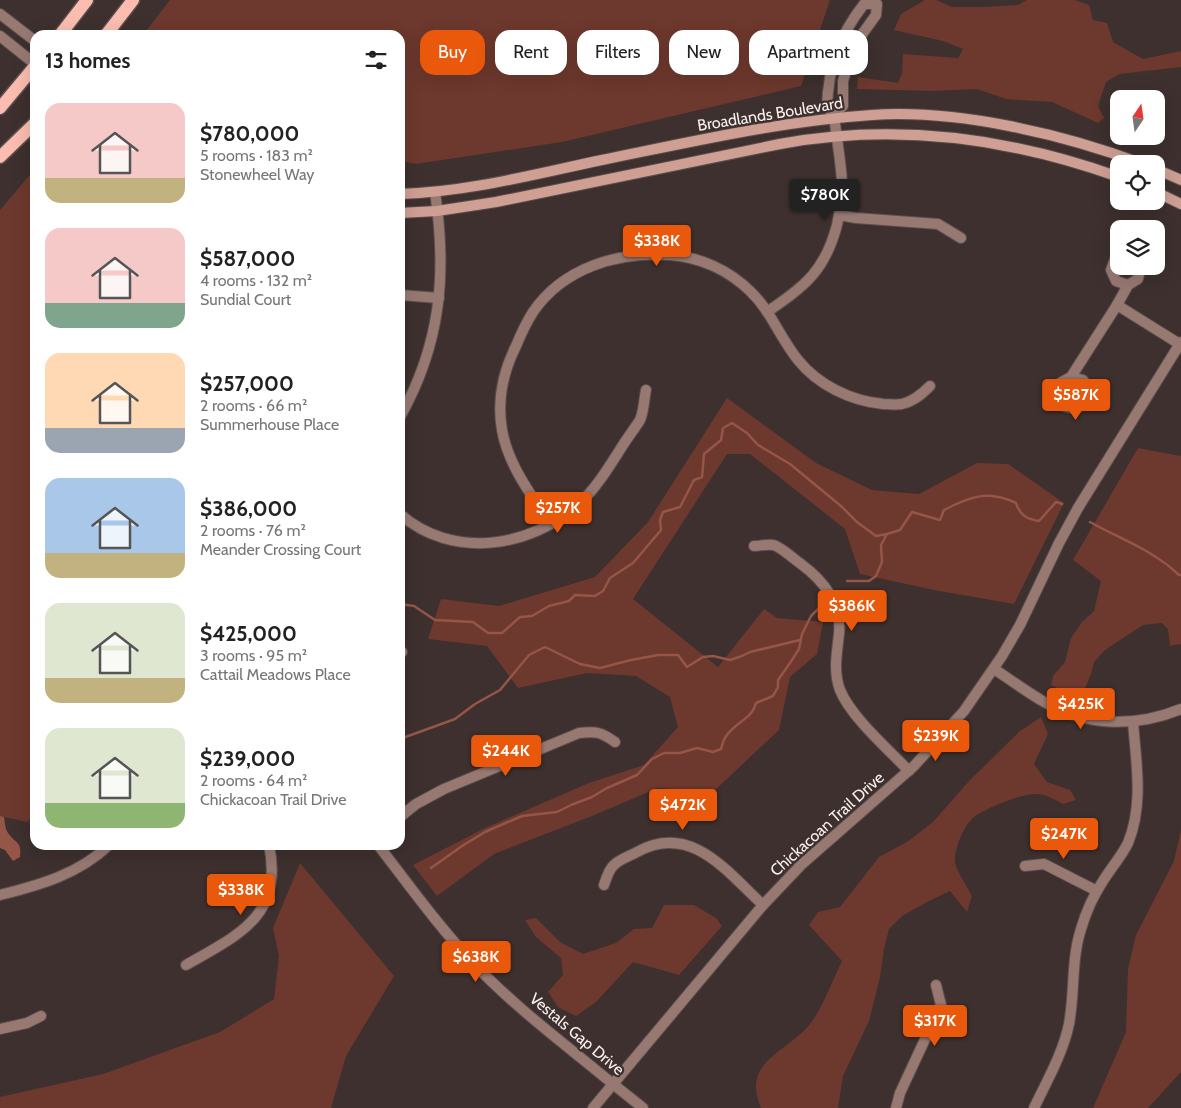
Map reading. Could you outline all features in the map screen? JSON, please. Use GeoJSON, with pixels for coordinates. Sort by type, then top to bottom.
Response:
{"type":"FeatureCollection","features":[{"type":"Feature","properties":{"kind":"main road"},"geometry":{"type":"LineString","coordinates":[[64,30],[87,0]]}},
{"type":"Feature","properties":{"kind":"main road"},"geometry":{"type":"LineString","coordinates":[[111,30],[133,0]]}},
{"type":"Feature","properties":{"kind":"main road"},"geometry":{"type":"LineString","coordinates":[[0,108],[30,71]]}},
{"type":"Feature","properties":{"kind":"main road","name":"Broadlands Boulevard"},"geometry":{"type":"LineString","coordinates":[[405,194],[435,192],[489,184],[688,142],[834,117],[907,115],[974,120],[1055,136],[1118,155]]}},
{"type":"Feature","properties":{"kind":"main road"},"geometry":{"type":"LineString","coordinates":[[0,157],[30,128]]}},
{"type":"Feature","properties":{"kind":"main road","name":"Broadlands Boulevard"},"geometry":{"type":"LineString","coordinates":[[405,213],[437,211],[496,202],[780,144],[836,136],[917,135],[966,139],[1053,156],[1110,174]]}},
{"type":"Feature","properties":{"kind":"main road"},"geometry":{"type":"LineString","coordinates":[[1165,173],[1181,180]]}},
{"type":"Feature","properties":{"kind":"main road"},"geometry":{"type":"LineString","coordinates":[[1165,196],[1181,204]]}},
{"type":"Feature","properties":{"kind":"street"},"geometry":{"type":"LineString","coordinates":[[767,312],[796,292],[818,269],[833,241],[839,215],[842,183],[834,117],[827,108],[828,82],[838,47],[848,26],[864,4],[879,2],[876,15],[852,51],[843,81],[843,106],[834,117]]}},
{"type":"Feature","properties":{"kind":"street"},"geometry":{"type":"LineString","coordinates":[[0,14],[30,37]]}},
{"type":"Feature","properties":{"kind":"street"},"geometry":{"type":"LineString","coordinates":[[0,36],[30,61]]}},
{"type":"Feature","properties":{"kind":"street"},"geometry":{"type":"LineString","coordinates":[[405,406],[423,368],[434,333],[439,298],[441,264],[435,192]]}},
{"type":"Feature","properties":{"kind":"street"},"geometry":{"type":"LineString","coordinates":[[839,215],[938,224],[961,238]]}},
{"type":"Feature","properties":{"kind":"street"},"geometry":{"type":"LineString","coordinates":[[550,524],[518,474],[510,456],[502,429],[500,400],[507,367],[526,324],[538,305],[553,289],[576,273],[601,262],[627,257],[675,256],[706,263],[730,275],[750,292],[767,312],[800,362],[819,379],[841,393],[874,403],[901,404],[917,398],[930,386]]}},
{"type":"Feature","properties":{"kind":"street"},"geometry":{"type":"LineString","coordinates":[[1113,275],[1116,281],[1128,285]]}},
{"type":"Feature","properties":{"kind":"street"},"geometry":{"type":"LineString","coordinates":[[1071,377],[1128,285],[1138,279],[1139,275]]}},
{"type":"Feature","properties":{"kind":"street"},"geometry":{"type":"LineString","coordinates":[[405,295],[439,298]]}},
{"type":"Feature","properties":{"kind":"street"},"geometry":{"type":"LineString","coordinates":[[1117,304],[1180,344]]}},
{"type":"Feature","properties":{"kind":"street","name":"Chickacoan Trail Drive"},"geometry":{"type":"LineString","coordinates":[[593,1108],[763,905],[801,865],[909,771],[964,711],[994,669],[1020,625],[1078,508],[1180,344]]}},
{"type":"Feature","properties":{"kind":"street"},"geometry":{"type":"LineString","coordinates":[[405,518],[434,536],[466,544],[499,542],[515,538],[550,524],[579,504],[603,476],[640,418],[646,390]]}},
{"type":"Feature","properties":{"kind":"street"},"geometry":{"type":"LineString","coordinates":[[754,546],[774,545],[816,575],[825,585],[837,608],[839,620],[840,633],[835,661],[836,675],[842,694],[853,711],[909,771]]}},
{"type":"Feature","properties":{"kind":"street"},"geometry":{"type":"LineString","coordinates":[[994,669],[1064,712],[1100,721],[1132,722],[1157,718],[1181,710]]}},
{"type":"Feature","properties":{"kind":"street"},"geometry":{"type":"LineString","coordinates":[[1034,1108],[1066,1037],[1072,1008],[1077,944],[1085,917],[1097,891],[1127,844],[1133,828],[1138,795],[1132,722]]}},
{"type":"Feature","properties":{"kind":"street"},"geometry":{"type":"LineString","coordinates":[[405,813],[416,804],[444,789],[579,733],[591,731],[602,733],[615,742]]}},
{"type":"Feature","properties":{"kind":"street"},"geometry":{"type":"LineString","coordinates":[[604,885],[614,865],[647,847],[658,844],[681,843],[703,852],[763,905]]}},
{"type":"Feature","properties":{"kind":"street"},"geometry":{"type":"LineString","coordinates":[[0,895],[35,886],[71,872],[104,850]]}},
{"type":"Feature","properties":{"kind":"street"},"geometry":{"type":"LineString","coordinates":[[186,966],[242,932],[261,911],[271,886],[272,858],[270,850]]}},
{"type":"Feature","properties":{"kind":"street","name":"Vestals Gap Drive"},"geometry":{"type":"LineString","coordinates":[[382,850],[455,943],[474,964],[515,1002],[643,1108]]}},
{"type":"Feature","properties":{"kind":"street"},"geometry":{"type":"LineString","coordinates":[[1025,866],[1044,864],[1097,891]]}},
{"type":"Feature","properties":{"kind":"street"},"geometry":{"type":"LineString","coordinates":[[896,1108],[900,1093],[940,1005],[936,985]]}},
{"type":"Feature","properties":{"kind":"street"},"geometry":{"type":"LineString","coordinates":[[0,1030],[27,1023],[42,1016]]}},
{"type":"Feature","properties":{"kind":"shaded area"},"geometry":{"type":"Polygon","coordinates":[[[170,0],[830,0],[820,30],[749,30],[749,75],[805,75],[801,86],[562,142],[416,164],[405,162],[405,30],[147,30],[170,0]]]}},
{"type":"Feature","properties":{"kind":"shaded area"},"geometry":{"type":"Polygon","coordinates":[[[925,0],[936,0],[952,7],[984,7],[1018,5],[1027,0],[1075,0],[1089,5],[1093,20],[1107,23],[1113,42],[1143,59],[1181,51],[1181,67],[1119,74],[1106,82],[1098,106],[1104,118],[1098,123],[1052,102],[1006,99],[977,89],[932,91],[857,89],[858,77],[898,83],[902,73],[903,54],[958,58],[963,49],[943,41],[894,30],[901,14],[925,0]]]}},
{"type":"Feature","properties":{"kind":"shaded area"},"geometry":{"type":"Polygon","coordinates":[[[30,175],[30,819],[27,822],[0,816],[0,210],[30,175]]]}},
{"type":"Feature","properties":{"kind":"shaded area"},"geometry":{"type":"Polygon","coordinates":[[[727,398],[816,463],[872,490],[919,494],[977,463],[1008,464],[1064,503],[1014,604],[934,590],[860,574],[845,529],[750,454],[727,454],[633,599],[718,667],[764,609],[777,618],[823,622],[817,654],[790,677],[779,730],[713,792],[658,788],[494,854],[437,896],[413,865],[485,828],[589,783],[644,765],[678,727],[670,697],[636,676],[587,673],[518,688],[487,646],[428,639],[441,599],[499,606],[595,577],[648,522],[727,398]]]}},
{"type":"Feature","properties":{"kind":"shaded area"},"geometry":{"type":"Polygon","coordinates":[[[1138,448],[1181,456],[1181,644],[1170,646],[1168,629],[1162,623],[1143,625],[1105,650],[1094,662],[1082,696],[1071,696],[1051,685],[1053,676],[1065,662],[1071,638],[1082,622],[1094,611],[1101,581],[1073,560],[1138,448]]]}},
{"type":"Feature","properties":{"kind":"shaded area"},"geometry":{"type":"Polygon","coordinates":[[[1041,717],[1048,734],[1034,764],[1047,782],[1070,790],[1076,800],[1063,804],[1042,795],[1029,795],[992,807],[971,820],[965,828],[955,857],[958,870],[972,896],[967,912],[950,891],[902,916],[889,929],[869,1021],[843,1076],[838,1108],[761,1108],[756,1092],[757,1078],[762,1067],[813,1020],[825,999],[842,961],[809,925],[818,912],[840,907],[879,857],[907,842],[933,822],[970,780],[1020,731],[1041,717]]]}},
{"type":"Feature","properties":{"kind":"shaded area"},"geometry":{"type":"Polygon","coordinates":[[[0,816],[4,817],[7,831],[20,848],[20,857],[13,861],[5,850],[0,848],[0,816]]]}},
{"type":"Feature","properties":{"kind":"shaded area"},"geometry":{"type":"Polygon","coordinates":[[[1181,830],[1181,1072],[1148,1108],[1093,1108],[1126,1032],[1128,969],[1136,935],[1174,861],[1181,830]]]}},
{"type":"Feature","properties":{"kind":"shaded area"},"geometry":{"type":"Polygon","coordinates":[[[300,863],[394,976],[346,1056],[331,1108],[0,1108],[0,1097],[103,1074],[220,1032],[274,999],[279,956],[273,928],[300,863]]]}},
{"type":"Feature","properties":{"kind":"shaded area"},"geometry":{"type":"Polygon","coordinates":[[[664,905],[694,905],[716,918],[722,926],[679,975],[633,962],[596,1002],[576,1016],[558,1007],[548,992],[563,975],[561,958],[536,937],[525,920],[536,918],[560,942],[583,954],[616,943],[634,929],[652,928],[664,905]]]}},
{"type":"Feature","properties":{"kind":"waterway"},"geometry":{"type":"LineString","coordinates":[[405,605],[414,606],[435,620],[473,622],[488,633],[502,633],[520,617],[532,616],[549,606],[569,601],[575,595],[595,596],[603,591],[610,578],[633,563],[661,530],[660,520],[663,512],[680,507],[694,480],[702,477],[704,454],[721,440],[723,428],[732,423],[747,433],[758,445],[790,464],[876,536],[887,534]]}},
{"type":"Feature","properties":{"kind":"waterway"},"geometry":{"type":"LineString","coordinates":[[847,581],[869,581],[876,576],[882,562],[881,545],[887,534],[900,530],[912,512],[940,520],[944,510],[971,498],[988,496],[1016,503],[1019,511],[1024,516],[1039,521],[1056,502],[1062,504]]}},
{"type":"Feature","properties":{"kind":"waterway"},"geometry":{"type":"LineString","coordinates":[[1090,522],[1147,552],[1181,575]]}},
{"type":"Feature","properties":{"kind":"waterway"},"geometry":{"type":"LineString","coordinates":[[431,868],[485,832],[522,816],[557,812],[592,797],[637,775],[652,759],[664,753],[680,753],[697,748],[713,752],[721,749],[724,739],[733,728],[751,713],[756,703],[773,696],[778,687],[778,680],[799,649],[802,634],[811,616],[820,607]]}},
{"type":"Feature","properties":{"kind":"waterway"},"geometry":{"type":"LineString","coordinates":[[405,737],[455,719],[475,704],[500,690],[529,655],[545,647],[580,664],[600,668],[658,655],[678,655],[687,667],[703,657],[713,656],[730,660],[750,652],[800,640]]}}]}
